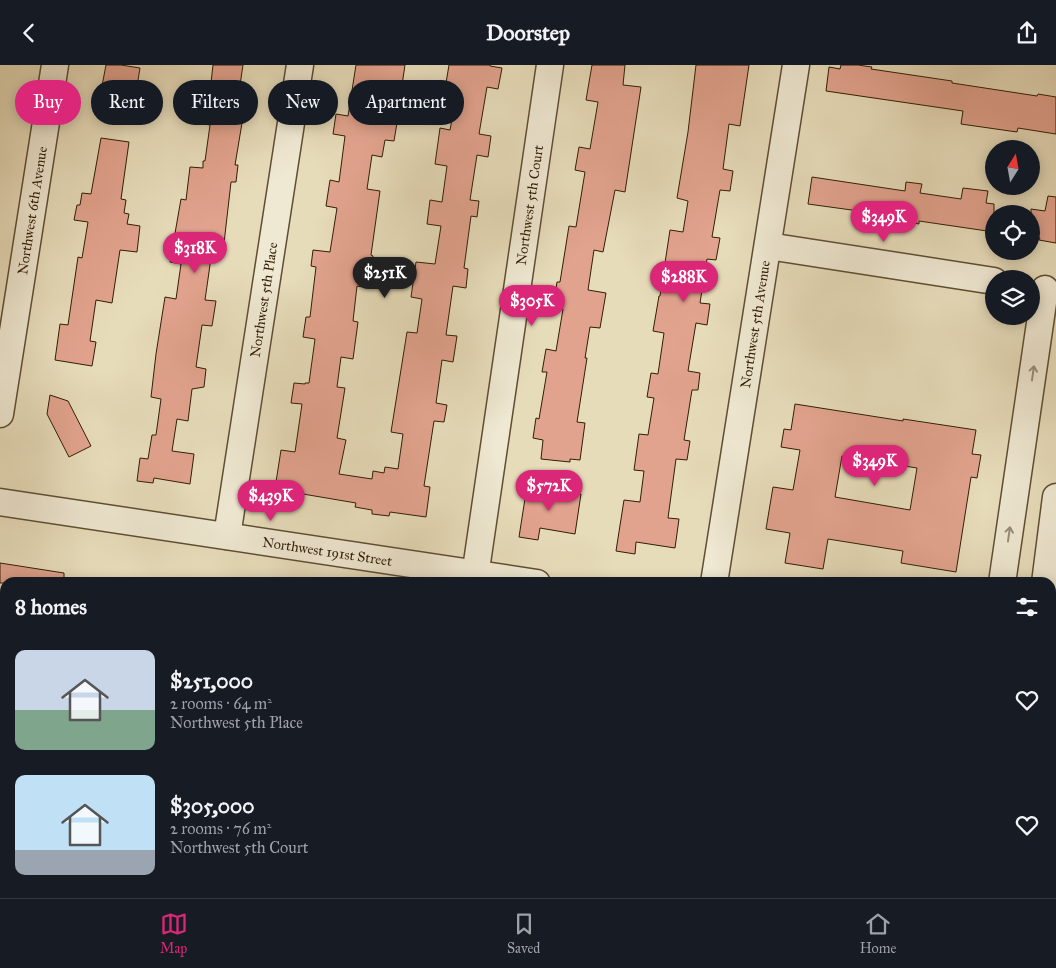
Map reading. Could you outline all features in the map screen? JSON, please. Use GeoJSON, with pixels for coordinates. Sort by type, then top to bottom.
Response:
{"type":"FeatureCollection","features":[{"type":"Feature","properties":{"kind":"street","name":"Northwest 6th Avenue"},"geometry":{"type":"LineString","coordinates":[[0,414],[54,65]]}},
{"type":"Feature","properties":{"kind":"street","name":"Northwest 5th Place"},"geometry":{"type":"LineString","coordinates":[[227,536],[300,65]]}},
{"type":"Feature","properties":{"kind":"street","name":"Northwest 5th Court"},"geometry":{"type":"LineString","coordinates":[[475,577],[550,65]]}},
{"type":"Feature","properties":{"kind":"street","name":"Northwest 5th Avenue"},"geometry":{"type":"LineString","coordinates":[[715,577],[796,65]]}},
{"type":"Feature","properties":{"kind":"street"},"geometry":{"type":"LineString","coordinates":[[768,246],[985,280]]}},
{"type":"Feature","properties":{"kind":"street"},"geometry":{"type":"LineString","coordinates":[[1003,577],[1046,347],[1044,289]]}},
{"type":"Feature","properties":{"kind":"street"},"geometry":{"type":"LineString","coordinates":[[1046,577],[1056,497]]}},
{"type":"Feature","properties":{"kind":"street","name":"Northwest 191st Street"},"geometry":{"type":"LineString","coordinates":[[0,503],[227,536],[469,577]]}},
{"type":"Feature","properties":{"kind":"building"},"geometry":{"type":"Polygon","coordinates":[[[106,65],[140,68],[138,80],[103,80],[106,65]]]}},
{"type":"Feature","properties":{"kind":"building"},"geometry":{"type":"Polygon","coordinates":[[[213,65],[243,65],[241,80],[211,80],[213,65]]]}},
{"type":"Feature","properties":{"kind":"building"},"geometry":{"type":"Polygon","coordinates":[[[356,65],[405,65],[403,80],[354,80],[356,65]]]}},
{"type":"Feature","properties":{"kind":"building"},"geometry":{"type":"Polygon","coordinates":[[[449,65],[490,65],[502,68],[498,89],[487,87],[479,134],[491,136],[488,157],[477,155],[470,200],[479,201],[477,217],[471,216],[464,268],[468,269],[466,288],[453,286],[446,335],[457,336],[453,362],[442,360],[436,403],[447,405],[444,422],[434,421],[424,486],[430,487],[426,517],[390,512],[389,516],[372,514],[372,510],[355,507],[356,503],[297,493],[295,505],[273,501],[281,450],[295,452],[302,404],[291,403],[294,383],[309,383],[315,339],[303,337],[306,317],[310,317],[316,267],[311,266],[313,250],[330,252],[337,208],[326,206],[330,180],[339,182],[345,136],[333,134],[334,125],[338,125],[338,114],[348,116],[348,125],[397,125],[394,141],[385,140],[382,157],[372,155],[367,189],[380,191],[371,255],[373,256],[369,288],[357,286],[353,321],[358,322],[353,359],[341,357],[337,387],[345,388],[337,438],[346,440],[339,474],[372,479],[373,471],[384,473],[385,467],[398,469],[403,434],[391,432],[407,332],[417,333],[422,299],[411,297],[416,262],[435,264],[441,226],[427,224],[430,200],[442,202],[447,166],[435,164],[440,128],[450,130],[451,125],[464,125],[464,80],[446,80],[449,65]]]}},
{"type":"Feature","properties":{"kind":"building"},"geometry":{"type":"Polygon","coordinates":[[[592,65],[625,65],[623,85],[641,87],[625,192],[615,190],[603,252],[594,250],[588,290],[606,293],[600,328],[590,327],[585,358],[587,358],[577,422],[585,423],[580,460],[570,459],[570,462],[541,459],[543,440],[533,438],[536,418],[539,419],[547,372],[542,372],[546,349],[556,351],[563,309],[553,307],[557,282],[560,282],[569,226],[576,227],[585,172],[575,170],[579,147],[590,149],[598,102],[586,100],[592,65]]]}},
{"type":"Feature","properties":{"kind":"building"},"geometry":{"type":"Polygon","coordinates":[[[696,65],[749,65],[740,126],[729,124],[723,169],[733,171],[730,191],[720,190],[712,237],[720,238],[716,260],[707,259],[700,303],[710,304],[707,325],[696,323],[688,371],[700,373],[698,390],[692,390],[684,440],[690,441],[687,460],[676,459],[668,518],[679,519],[675,548],[636,542],[635,554],[616,551],[624,500],[640,502],[644,471],[634,470],[639,434],[648,435],[654,398],[647,397],[651,373],[658,374],[664,333],[653,331],[670,230],[683,232],[688,201],[677,198],[688,132],[696,65]]]}},
{"type":"Feature","properties":{"kind":"building"},"geometry":{"type":"Polygon","coordinates":[[[841,65],[872,67],[871,69],[952,81],[952,83],[1037,96],[1038,94],[1056,97],[1056,134],[1018,128],[1017,132],[961,124],[963,111],[826,91],[829,67],[840,69],[841,65]]]}},
{"type":"Feature","properties":{"kind":"building"},"geometry":{"type":"Polygon","coordinates":[[[210,125],[242,125],[235,165],[238,165],[236,182],[231,182],[223,252],[212,251],[205,300],[216,301],[212,326],[202,325],[196,367],[206,369],[204,387],[192,389],[188,421],[177,419],[172,451],[194,454],[190,484],[154,478],[153,483],[137,481],[140,458],[148,459],[152,435],[156,435],[161,399],[151,397],[165,297],[176,299],[181,264],[170,262],[181,199],[186,200],[190,167],[203,168],[203,161],[205,161],[210,125]]]}},
{"type":"Feature","properties":{"kind":"building"},"geometry":{"type":"Polygon","coordinates":[[[101,138],[129,142],[121,199],[126,200],[124,213],[129,214],[127,224],[140,226],[137,252],[120,250],[112,303],[96,300],[90,341],[96,342],[92,366],[55,360],[60,324],[68,325],[78,257],[82,258],[88,222],[74,220],[77,205],[80,205],[82,193],[91,194],[101,138]]]}},
{"type":"Feature","properties":{"kind":"building"},"geometry":{"type":"Polygon","coordinates":[[[812,177],[905,191],[906,182],[922,184],[920,193],[961,199],[963,188],[985,191],[985,195],[987,195],[986,203],[994,205],[985,205],[985,231],[919,221],[919,224],[859,211],[808,204],[812,177]]]}},
{"type":"Feature","properties":{"kind":"building"},"geometry":{"type":"Polygon","coordinates":[[[1048,196],[1056,197],[1056,243],[1040,240],[1040,210],[1045,211],[1048,196]]]}},
{"type":"Feature","properties":{"kind":"building"},"geometry":{"type":"Polygon","coordinates":[[[50,395],[68,401],[91,446],[69,457],[47,414],[50,395]]]}},
{"type":"Feature","properties":{"kind":"building"},"geometry":{"type":"Polygon","coordinates":[[[795,404],[976,430],[972,454],[981,455],[977,478],[971,477],[956,572],[901,563],[903,551],[828,539],[823,569],[785,563],[790,533],[766,529],[773,487],[793,490],[800,450],[781,447],[784,429],[791,430],[795,404]],[[842,456],[835,497],[910,510],[917,468],[842,456]]]}},
{"type":"Feature","properties":{"kind":"building"},"geometry":{"type":"Polygon","coordinates":[[[527,486],[581,494],[575,534],[540,528],[538,540],[519,537],[527,486]]]}},
{"type":"Feature","properties":{"kind":"building"},"geometry":{"type":"Polygon","coordinates":[[[0,563],[64,573],[64,577],[0,577],[0,563]]]}}]}
